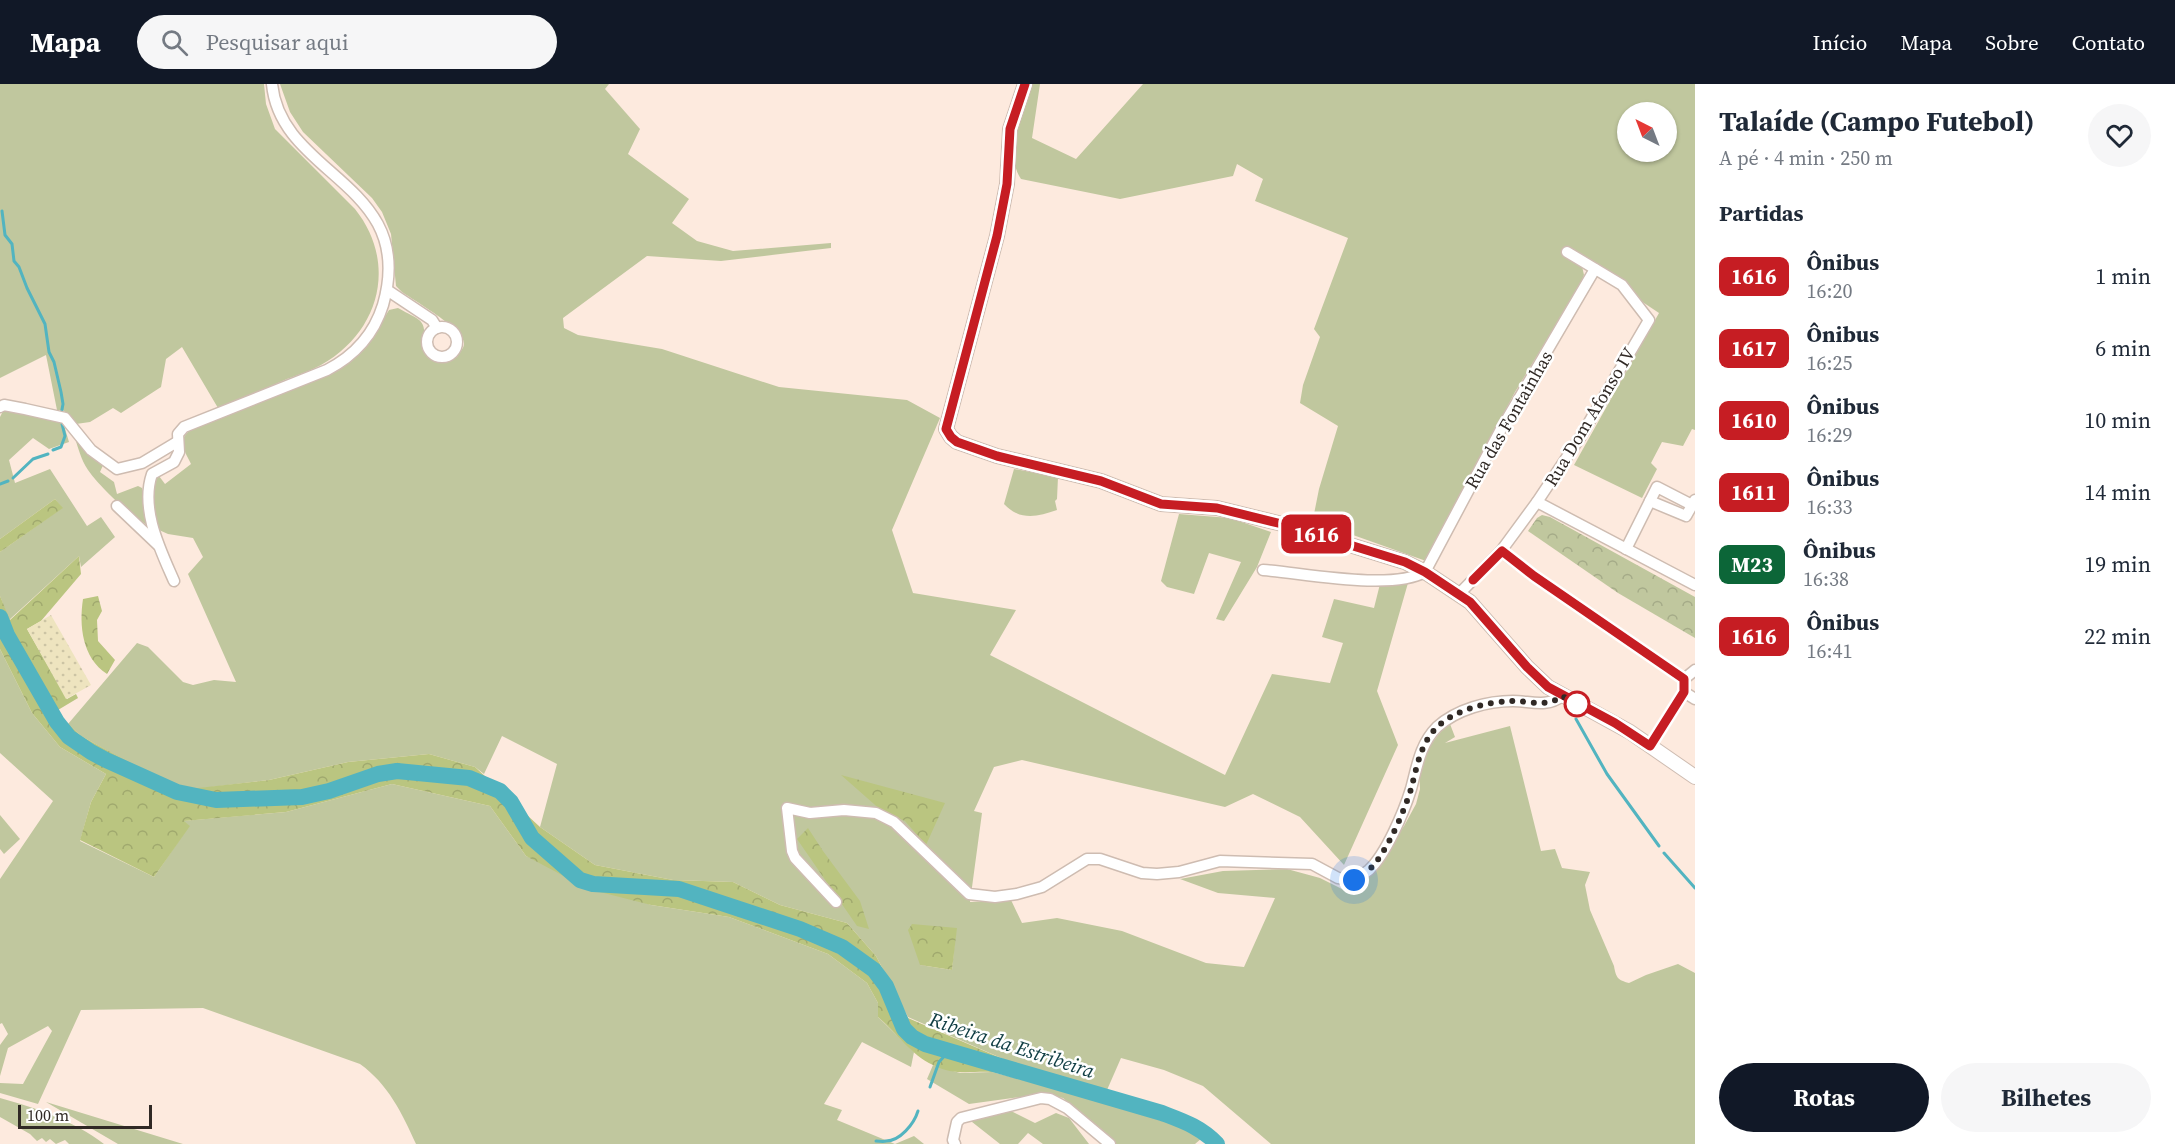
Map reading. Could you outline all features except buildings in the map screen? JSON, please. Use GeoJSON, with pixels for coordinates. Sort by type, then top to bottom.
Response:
{"type":"FeatureCollection","features":[{"type":"Feature","properties":{"kind":"street"},"geometry":{"type":"LineString","coordinates":[[174,580],[158,545],[149,509],[148,487],[152,474],[174,462],[179,452],[178,434],[184,427],[327,370],[353,352],[368,336],[378,317],[387,290],[388,259],[376,222],[362,200],[298,142],[284,123],[273,98],[272,84]]}},
{"type":"Feature","properties":{"kind":"street"},"geometry":{"type":"LineString","coordinates":[[1025,84],[1010,129],[1007,184],[997,236],[946,429],[951,437],[957,442],[997,456],[1101,481],[1161,504],[1217,508],[1282,524],[1405,562],[1459,594],[1484,616],[1539,680],[1562,696],[1615,723],[1695,777]]}},
{"type":"Feature","properties":{"kind":"street","name":"Rua Dom Afonso IV"},"geometry":{"type":"LineString","coordinates":[[1459,594],[1502,551],[1537,502],[1653,322],[1622,285],[1567,252]]}},
{"type":"Feature","properties":{"kind":"street","name":"Rua das Fontainhas"},"geometry":{"type":"LineString","coordinates":[[1425,572],[1500,431],[1595,269]]}},
{"type":"Feature","properties":{"kind":"street"},"geometry":{"type":"LineString","coordinates":[[387,290],[432,320],[437,328]]}},
{"type":"Feature","properties":{"kind":"street"},"geometry":{"type":"LineString","coordinates":[[0,408],[4,405],[65,418],[91,450],[117,469],[142,463],[177,442]]}},
{"type":"Feature","properties":{"kind":"street"},"geometry":{"type":"LineString","coordinates":[[1626,549],[1650,501],[1686,516],[1694,502]]}},
{"type":"Feature","properties":{"kind":"street"},"geometry":{"type":"LineString","coordinates":[[1537,502],[1695,585]]}},
{"type":"Feature","properties":{"kind":"street"},"geometry":{"type":"LineString","coordinates":[[117,506],[158,545]]}},
{"type":"Feature","properties":{"kind":"street"},"geometry":{"type":"LineString","coordinates":[[1502,551],[1534,576],[1684,679]]}},
{"type":"Feature","properties":{"kind":"street"},"geometry":{"type":"LineString","coordinates":[[1263,570],[1379,581],[1415,578],[1425,572]]}},
{"type":"Feature","properties":{"kind":"street"},"geometry":{"type":"LineString","coordinates":[[1684,679],[1695,670]]}},
{"type":"Feature","properties":{"kind":"street"},"geometry":{"type":"LineString","coordinates":[[1650,746],[1684,692],[1684,679]]}},
{"type":"Feature","properties":{"kind":"street"},"geometry":{"type":"LineString","coordinates":[[1684,692],[1695,699]]}},
{"type":"Feature","properties":{"kind":"street"},"geometry":{"type":"LineString","coordinates":[[836,902],[795,858],[792,851],[787,808],[810,813],[844,810],[876,813],[894,822],[969,894],[995,897],[1042,887],[1087,859],[1100,859],[1142,873],[1157,874],[1187,871],[1220,861],[1312,864],[1338,878],[1354,880],[1370,869],[1392,837],[1410,791],[1420,754],[1427,739],[1439,725],[1483,703],[1514,701],[1548,703],[1562,696]]}},
{"type":"Feature","properties":{"kind":"street"},"geometry":{"type":"LineString","coordinates":[[956,1144],[953,1140],[957,1122],[962,1118],[1041,1098],[1058,1102],[1110,1144]]}},
{"type":"Feature","properties":{"kind":"green space"},"geometry":{"type":"Polygon","coordinates":[[[0,84],[264,84],[266,104],[275,129],[355,209],[368,230],[376,252],[379,273],[376,295],[369,315],[357,334],[341,351],[321,365],[218,408],[182,347],[166,359],[161,387],[121,413],[113,408],[90,422],[76,424],[63,410],[57,410],[46,355],[0,378],[0,84]]]}},
{"type":"Feature","properties":{"kind":"green space"},"geometry":{"type":"Polygon","coordinates":[[[280,84],[609,84],[605,89],[640,129],[628,154],[689,199],[672,223],[697,241],[733,251],[831,243],[831,248],[721,261],[647,256],[563,318],[564,328],[578,335],[662,349],[779,387],[907,400],[940,418],[892,530],[913,593],[1016,610],[990,655],[1225,775],[1272,674],[1330,683],[1343,643],[1322,637],[1334,599],[1374,608],[1380,584],[1408,583],[1377,691],[1398,745],[1344,865],[1300,817],[1253,794],[1225,807],[1022,760],[994,767],[974,811],[982,813],[970,902],[1011,900],[1022,923],[1057,918],[1122,931],[1206,963],[1244,967],[1275,898],[1218,893],[1180,879],[1223,871],[1287,869],[1320,878],[1348,892],[1360,886],[1404,826],[1416,804],[1420,789],[1419,769],[1428,748],[1442,730],[1450,724],[1455,737],[1445,743],[1510,726],[1541,851],[1555,849],[1562,868],[1590,872],[1585,885],[1590,910],[1618,978],[1629,983],[1678,964],[1695,973],[1695,1144],[1271,1144],[1203,1086],[1164,1070],[1121,1058],[1107,1090],[1019,1066],[908,1017],[876,956],[847,923],[780,905],[733,882],[673,880],[595,865],[540,827],[557,764],[502,736],[484,774],[475,767],[429,754],[348,762],[269,780],[180,791],[81,736],[68,724],[137,643],[148,647],[183,682],[193,685],[214,680],[236,682],[188,574],[203,557],[193,538],[168,534],[159,530],[152,499],[154,480],[159,476],[165,484],[191,464],[183,447],[183,439],[186,435],[196,426],[339,370],[366,347],[389,310],[398,308],[421,322],[424,331],[424,348],[430,356],[440,362],[457,357],[464,346],[457,331],[396,286],[391,234],[382,212],[372,198],[303,132],[290,112],[280,84]],[[956,928],[920,965],[952,970],[956,928]]]}},
{"type":"Feature","properties":{"kind":"green space"},"geometry":{"type":"Polygon","coordinates":[[[1030,84],[1040,84],[1032,138],[1076,159],[1143,84],[1695,84],[1695,430],[1692,429],[1683,446],[1662,442],[1651,463],[1657,469],[1642,498],[1574,465],[1659,313],[1584,263],[1582,266],[1584,275],[1580,285],[1515,392],[1426,561],[1353,535],[1312,524],[1319,489],[1338,426],[1300,403],[1303,385],[1320,337],[1314,329],[1348,238],[1255,201],[1263,179],[1237,164],[1233,176],[1120,199],[1021,179],[1014,157],[1018,119],[1030,84]]]}},
{"type":"Feature","properties":{"kind":"green space"},"geometry":{"type":"Polygon","coordinates":[[[4,409],[63,422],[69,442],[49,449],[33,438],[9,460],[15,483],[50,469],[87,526],[101,517],[115,537],[81,567],[79,556],[9,620],[0,596],[0,552],[62,508],[55,499],[0,539],[0,417],[4,409]]]}},
{"type":"Feature","properties":{"kind":"green space"},"geometry":{"type":"Polygon","coordinates":[[[74,435],[104,463],[100,472],[114,482],[117,494],[138,486],[142,488],[152,527],[127,511],[93,477],[83,462],[74,435]]]}},
{"type":"Feature","properties":{"kind":"green space"},"geometry":{"type":"Polygon","coordinates":[[[1014,469],[1058,477],[1055,501],[1057,510],[1029,516],[1016,513],[1004,504],[1014,469]]]}},
{"type":"Feature","properties":{"kind":"green space"},"geometry":{"type":"Polygon","coordinates":[[[55,499],[63,508],[0,552],[0,539],[55,499]]]}},
{"type":"Feature","properties":{"kind":"green space"},"geometry":{"type":"Polygon","coordinates":[[[1179,514],[1230,518],[1271,532],[1257,567],[1224,621],[1216,619],[1241,562],[1209,553],[1194,594],[1167,587],[1161,581],[1179,514]]]}},
{"type":"Feature","properties":{"kind":"green space"},"geometry":{"type":"Polygon","coordinates":[[[1542,515],[1550,517],[1695,597],[1695,638],[1618,593],[1528,531],[1542,515]]]}},
{"type":"Feature","properties":{"kind":"green space"},"geometry":{"type":"Polygon","coordinates":[[[79,556],[81,574],[41,621],[27,629],[67,699],[76,694],[78,698],[58,710],[63,719],[81,736],[180,790],[269,780],[348,762],[429,754],[475,767],[540,827],[595,865],[673,880],[733,882],[780,905],[847,923],[876,956],[908,1018],[1019,1066],[1169,1110],[1213,1132],[1225,1144],[1207,1144],[1181,1126],[1161,1118],[1053,1089],[1018,1077],[991,1072],[955,1072],[933,1065],[911,1049],[878,1017],[878,1003],[867,983],[828,954],[729,917],[651,905],[588,889],[526,856],[490,806],[392,784],[286,812],[184,821],[190,826],[154,877],[80,840],[91,802],[106,774],[60,747],[32,713],[0,649],[0,596],[10,620],[79,556]]]}},
{"type":"Feature","properties":{"kind":"green space"},"geometry":{"type":"Polygon","coordinates":[[[98,596],[102,611],[97,620],[98,641],[115,660],[107,674],[92,659],[82,630],[83,599],[98,596]]]}},
{"type":"Feature","properties":{"kind":"green space"},"geometry":{"type":"Polygon","coordinates":[[[0,649],[32,713],[60,747],[106,774],[91,802],[80,841],[154,877],[189,826],[183,821],[286,812],[392,784],[490,806],[526,856],[651,905],[729,917],[828,954],[867,983],[878,1003],[878,1017],[914,1052],[911,1067],[862,1042],[824,1104],[842,1110],[837,1120],[895,1144],[416,1144],[400,1110],[386,1090],[360,1064],[203,1008],[81,1010],[38,1104],[0,1093],[0,1083],[23,1084],[52,1031],[48,1026],[8,1048],[0,1076],[0,1045],[8,1034],[2,1023],[0,1024],[0,879],[53,801],[0,753],[0,649]]]}},
{"type":"Feature","properties":{"kind":"green space"},"geometry":{"type":"Polygon","coordinates":[[[841,775],[945,803],[926,845],[905,821],[883,812],[841,775]]]}},
{"type":"Feature","properties":{"kind":"green space"},"geometry":{"type":"Polygon","coordinates":[[[0,815],[20,839],[4,854],[0,849],[0,815]]]}},
{"type":"Feature","properties":{"kind":"green space"},"geometry":{"type":"Polygon","coordinates":[[[808,828],[860,901],[869,929],[857,926],[797,839],[808,828]]]}},
{"type":"Feature","properties":{"kind":"green space"},"geometry":{"type":"Polygon","coordinates":[[[912,924],[957,928],[952,970],[920,965],[908,930],[912,924]]]}},
{"type":"Feature","properties":{"kind":"green space"},"geometry":{"type":"Polygon","coordinates":[[[933,1065],[960,1073],[992,1072],[1123,1106],[1180,1126],[1202,1138],[1195,1144],[1116,1144],[1063,1098],[1049,1095],[1028,1096],[969,1104],[927,1079],[933,1065]]]}},
{"type":"Feature","properties":{"kind":"green space"},"geometry":{"type":"Polygon","coordinates":[[[0,1098],[55,1116],[104,1144],[69,1144],[65,1140],[56,1144],[50,1139],[46,1142],[42,1138],[37,1141],[30,1134],[0,1117],[0,1098]]]}},
{"type":"Feature","properties":{"kind":"green space"},"geometry":{"type":"Polygon","coordinates":[[[46,1102],[183,1144],[118,1144],[46,1102]]]}},
{"type":"Feature","properties":{"kind":"green space"},"geometry":{"type":"Polygon","coordinates":[[[1011,1111],[1035,1123],[1056,1113],[1069,1118],[1089,1144],[1043,1144],[1028,1133],[1018,1144],[1000,1144],[967,1118],[1011,1111]]]}},
{"type":"Feature","properties":{"kind":"green space"},"geometry":{"type":"Polygon","coordinates":[[[914,1136],[924,1144],[895,1144],[914,1136]]]}},
{"type":"Feature","properties":{"kind":"sand"},"geometry":{"type":"Polygon","coordinates":[[[51,615],[91,685],[66,699],[27,629],[51,615]]]}},
{"type":"Feature","properties":{"kind":"waterway"},"geometry":{"type":"LineString","coordinates":[[2,211],[5,235],[12,244],[14,261],[19,267],[45,324],[49,352],[54,362],[61,392],[63,404],[61,415]]}},
{"type":"Feature","properties":{"kind":"waterway"},"geometry":{"type":"LineString","coordinates":[[53,450],[61,447],[65,436],[62,424]]}},
{"type":"Feature","properties":{"kind":"waterway"},"geometry":{"type":"LineString","coordinates":[[13,478],[33,459],[48,454]]}},
{"type":"Feature","properties":{"kind":"waterway"},"geometry":{"type":"LineString","coordinates":[[0,484],[8,481]]}},
{"type":"Feature","properties":{"kind":"waterway","name":"Ribeira da Estribeira"},"geometry":{"type":"LineString","coordinates":[[0,617],[7,635],[57,722],[69,737],[106,760],[177,792],[216,800],[302,797],[329,791],[378,774],[397,771],[469,778],[500,791],[511,802],[532,838],[580,880],[593,884],[679,889],[800,929],[842,947],[874,970],[886,986],[904,1029],[912,1037],[925,1044],[1162,1113],[1198,1129],[1217,1144]]}},
{"type":"Feature","properties":{"kind":"waterway"},"geometry":{"type":"LineString","coordinates":[[1576,719],[1607,774],[1659,846]]}},
{"type":"Feature","properties":{"kind":"waterway"},"geometry":{"type":"LineString","coordinates":[[1664,853],[1695,888]]}},
{"type":"Feature","properties":{"kind":"waterway"},"geometry":{"type":"LineString","coordinates":[[930,1087],[939,1062],[949,1051]]}},
{"type":"Feature","properties":{"kind":"waterway"},"geometry":{"type":"LineString","coordinates":[[876,1141],[891,1140],[901,1135],[910,1126],[918,1111]]}},
{"type":"Feature","properties":{"kind":"bus line","name":"1616"},"geometry":{"type":"LineString","coordinates":[[1025,84],[1010,129],[1007,184],[997,236],[946,429],[951,437],[957,442],[997,456],[1101,481],[1161,504],[1217,508],[1282,524],[1405,562],[1425,572],[1470,602],[1527,667],[1548,687],[1615,723],[1650,746],[1684,692],[1684,679],[1534,576],[1502,551],[1473,580]]}},
{"type":"Feature","properties":{"kind":"route"},"geometry":{"type":"LineString","coordinates":[[1354,880],[1370,869],[1392,837],[1410,791],[1420,754],[1427,739],[1439,725],[1483,703],[1514,701],[1548,703],[1562,696],[1577,704]]}}]}
